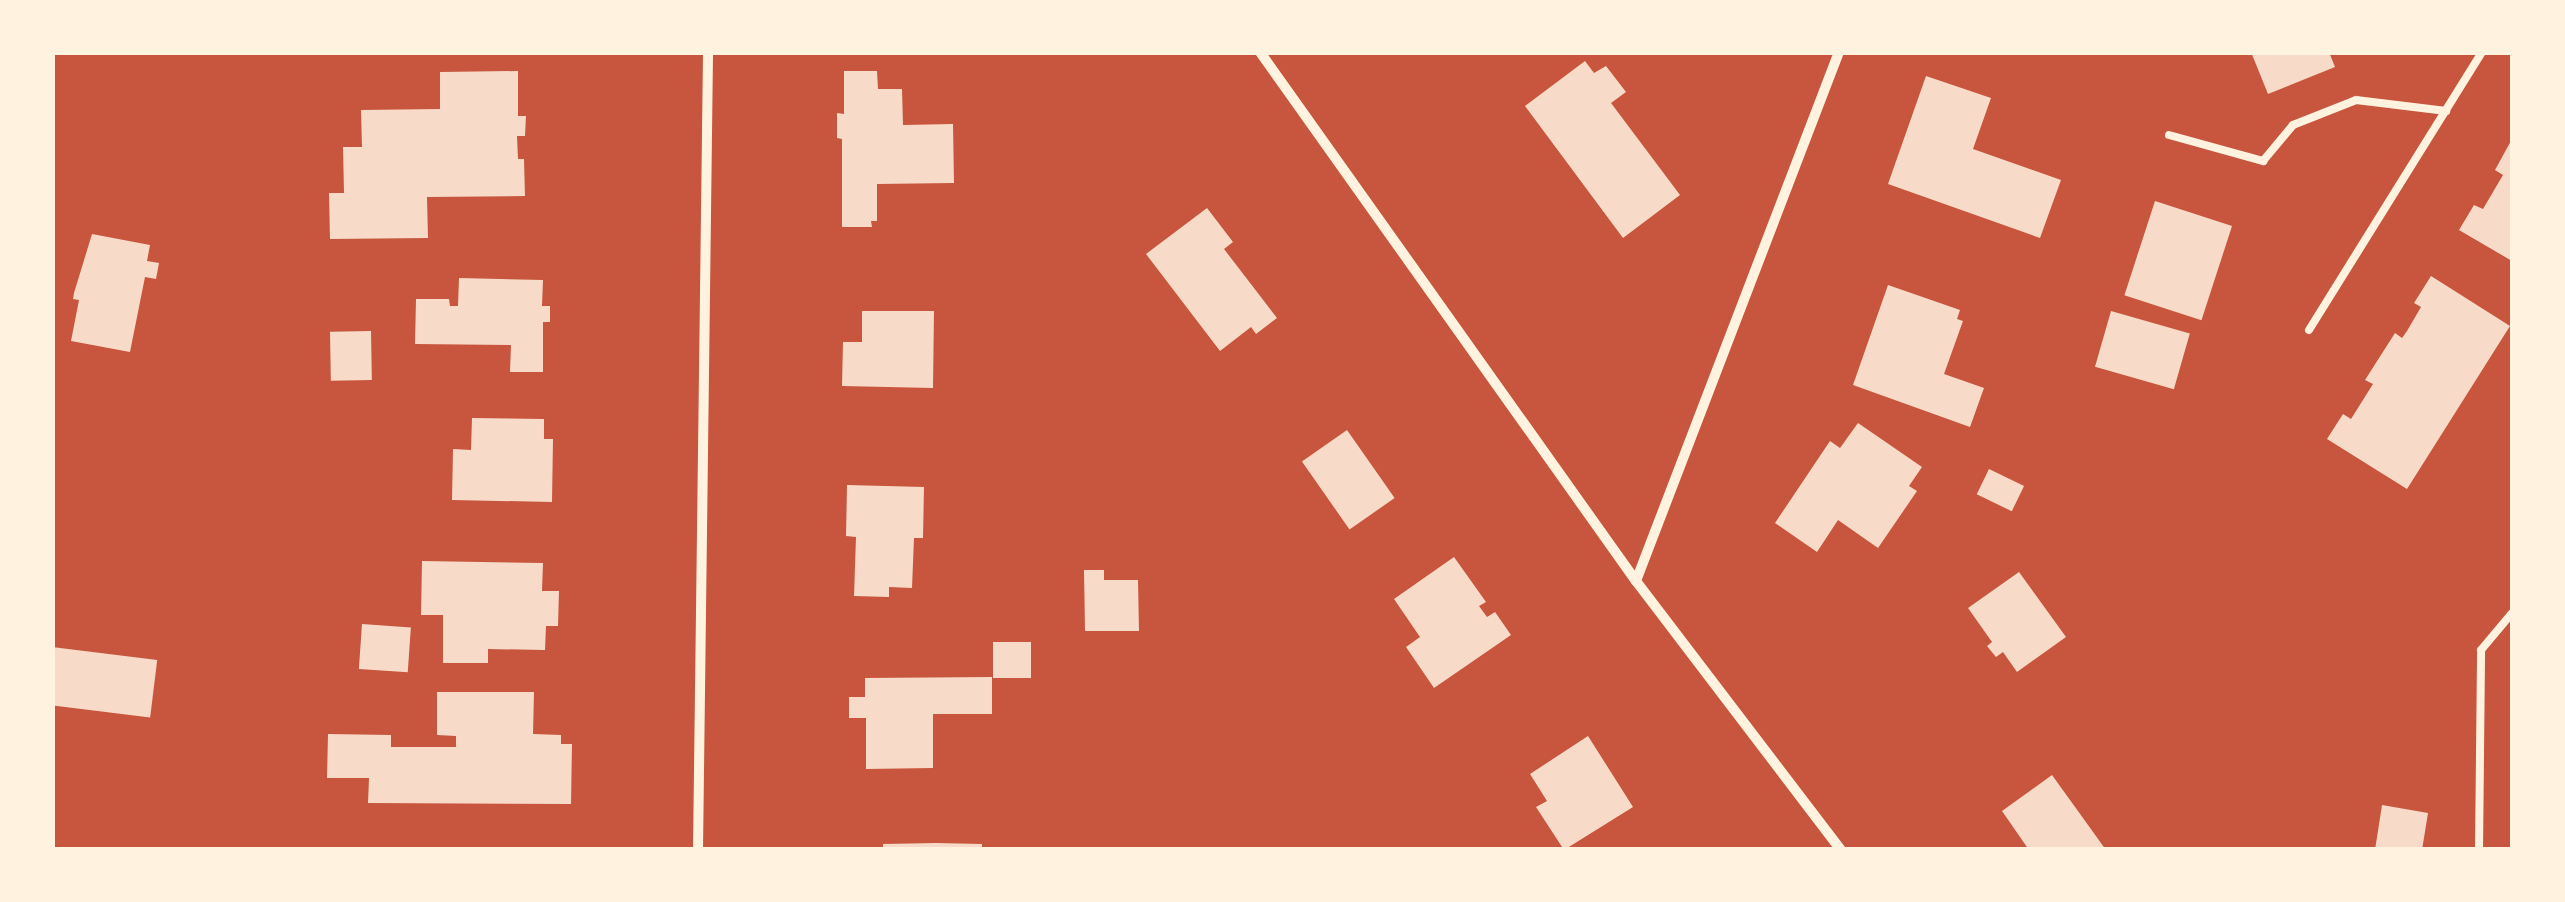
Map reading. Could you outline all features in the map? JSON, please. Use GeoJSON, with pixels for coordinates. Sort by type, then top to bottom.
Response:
{"type":"FeatureCollection","features":[{"type":"Feature","properties":{"kind":"street"},"geometry":{"type":"LineString","coordinates":[[698,850],[708,52]]}},
{"type":"Feature","properties":{"kind":"street"},"geometry":{"type":"LineString","coordinates":[[1260,52],[1636,581],[1841,850]]}},
{"type":"Feature","properties":{"kind":"street"},"geometry":{"type":"LineString","coordinates":[[1636,581],[1839,52]]}},
{"type":"Feature","properties":{"kind":"lane"},"geometry":{"type":"LineString","coordinates":[[2309,330],[2482,52]]}},
{"type":"Feature","properties":{"kind":"lane"},"geometry":{"type":"LineString","coordinates":[[2169,134],[2263,161],[2293,125],[2356,100],[2446,111]]}},
{"type":"Feature","properties":{"kind":"lane"},"geometry":{"type":"LineString","coordinates":[[2480,850],[2480,650],[2512,613]]}},
{"type":"Feature","properties":{"kind":"building"},"geometry":{"type":"Polygon","coordinates":[[[2251,52],[2329,52],[2335,67],[2268,94],[2251,52]]]}},
{"type":"Feature","properties":{"kind":"building"},"geometry":{"type":"Polygon","coordinates":[[[1585,61],[1594,73],[1606,66],[1626,92],[1611,103],[1680,195],[1623,238],[1525,106],[1585,61]]]}},
{"type":"Feature","properties":{"kind":"building"},"geometry":{"type":"Polygon","coordinates":[[[518,71],[518,116],[526,116],[525,136],[517,136],[518,159],[524,159],[525,196],[427,197],[428,238],[330,239],[329,193],[344,193],[343,147],[362,147],[361,110],[440,109],[440,72],[518,71]]]}},
{"type":"Feature","properties":{"kind":"building"},"geometry":{"type":"Polygon","coordinates":[[[844,71],[877,71],[878,89],[902,89],[903,125],[953,124],[954,183],[877,184],[877,221],[871,221],[872,227],[842,227],[842,139],[837,138],[837,113],[844,114],[844,71]]]}},
{"type":"Feature","properties":{"kind":"building"},"geometry":{"type":"Polygon","coordinates":[[[1926,76],[1991,98],[1973,149],[2061,180],[2040,238],[1888,184],[1926,76]]]}},
{"type":"Feature","properties":{"kind":"building"},"geometry":{"type":"Polygon","coordinates":[[[2512,139],[2512,261],[2459,230],[2474,205],[2483,209],[2503,175],[2495,170],[2512,139]]]}},
{"type":"Feature","properties":{"kind":"building"},"geometry":{"type":"Polygon","coordinates":[[[2155,201],[2232,226],[2201,320],[2124,295],[2155,201]]]}},
{"type":"Feature","properties":{"kind":"building"},"geometry":{"type":"Polygon","coordinates":[[[1207,208],[1233,242],[1224,249],[1277,318],[1256,334],[1251,327],[1220,351],[1146,254],[1207,208]]]}},
{"type":"Feature","properties":{"kind":"building"},"geometry":{"type":"Polygon","coordinates":[[[92,234],[150,245],[147,261],[159,263],[156,279],[145,277],[130,352],[71,341],[79,300],[73,299],[74,293],[92,234]]]}},
{"type":"Feature","properties":{"kind":"building"},"geometry":{"type":"Polygon","coordinates":[[[2431,276],[2510,326],[2407,489],[2327,439],[2343,414],[2351,419],[2373,384],[2365,380],[2395,333],[2402,338],[2407,331],[2421,307],[2414,303],[2431,276]]]}},
{"type":"Feature","properties":{"kind":"building"},"geometry":{"type":"Polygon","coordinates":[[[459,278],[543,280],[542,306],[550,306],[550,322],[543,322],[543,372],[510,372],[511,345],[415,344],[416,299],[449,299],[450,306],[458,306],[459,278]]]}},
{"type":"Feature","properties":{"kind":"building"},"geometry":{"type":"Polygon","coordinates":[[[1888,285],[1960,310],[1957,319],[1963,321],[1944,374],[1984,388],[1970,427],[1853,385],[1888,285]]]}},
{"type":"Feature","properties":{"kind":"building"},"geometry":{"type":"Polygon","coordinates":[[[862,311],[934,311],[933,388],[842,386],[843,342],[862,342],[862,311]]]}},
{"type":"Feature","properties":{"kind":"building"},"geometry":{"type":"Polygon","coordinates":[[[2111,311],[2190,334],[2174,389],[2095,367],[2111,311]]]}},
{"type":"Feature","properties":{"kind":"building"},"geometry":{"type":"Polygon","coordinates":[[[371,331],[372,380],[331,381],[330,332],[371,331]]]}},
{"type":"Feature","properties":{"kind":"building"},"geometry":{"type":"Polygon","coordinates":[[[472,418],[544,419],[544,439],[553,439],[552,502],[452,500],[453,449],[471,450],[472,418]]]}},
{"type":"Feature","properties":{"kind":"building"},"geometry":{"type":"Polygon","coordinates":[[[1858,423],[1922,467],[1909,486],[1917,491],[1878,548],[1838,520],[1817,552],[1775,523],[1830,441],[1840,448],[1858,423]]]}},
{"type":"Feature","properties":{"kind":"building"},"geometry":{"type":"Polygon","coordinates":[[[1347,430],[1395,498],[1350,530],[1302,462],[1347,430]]]}},
{"type":"Feature","properties":{"kind":"building"},"geometry":{"type":"Polygon","coordinates":[[[1989,469],[2024,486],[2012,511],[1977,494],[1989,469]]]}},
{"type":"Feature","properties":{"kind":"building"},"geometry":{"type":"Polygon","coordinates":[[[847,485],[924,487],[923,538],[914,538],[912,588],[889,587],[889,597],[854,596],[856,537],[846,536],[847,485]]]}},
{"type":"Feature","properties":{"kind":"building"},"geometry":{"type":"Polygon","coordinates":[[[1454,557],[1486,602],[1479,606],[1487,617],[1495,612],[1511,635],[1434,688],[1406,647],[1420,637],[1394,599],[1454,557]]]}},
{"type":"Feature","properties":{"kind":"building"},"geometry":{"type":"Polygon","coordinates":[[[422,561],[543,563],[542,591],[559,591],[558,626],[546,626],[545,650],[488,649],[488,663],[443,663],[443,615],[421,615],[422,561]]]}},
{"type":"Feature","properties":{"kind":"building"},"geometry":{"type":"Polygon","coordinates":[[[1084,570],[1104,570],[1104,580],[1138,580],[1139,631],[1085,631],[1084,570]]]}},
{"type":"Feature","properties":{"kind":"building"},"geometry":{"type":"Polygon","coordinates":[[[2019,572],[2066,637],[2017,672],[2003,652],[1996,657],[1987,646],[1992,642],[1968,608],[2019,572]]]}},
{"type":"Feature","properties":{"kind":"building"},"geometry":{"type":"Polygon","coordinates":[[[362,624],[411,627],[408,672],[359,669],[362,624]]]}},
{"type":"Feature","properties":{"kind":"building"},"geometry":{"type":"Polygon","coordinates":[[[993,642],[1031,642],[1031,678],[993,678],[993,642]]]}},
{"type":"Feature","properties":{"kind":"building"},"geometry":{"type":"Polygon","coordinates":[[[52,647],[157,660],[150,717],[52,705],[52,647]]]}},
{"type":"Feature","properties":{"kind":"building"},"geometry":{"type":"Polygon","coordinates":[[[992,677],[992,714],[933,714],[933,768],[866,769],[866,718],[849,718],[849,697],[865,697],[865,678],[992,677]]]}},
{"type":"Feature","properties":{"kind":"building"},"geometry":{"type":"Polygon","coordinates":[[[437,692],[534,692],[533,734],[561,735],[561,744],[572,744],[571,804],[368,803],[369,778],[327,778],[328,734],[391,735],[391,747],[456,747],[456,736],[437,735],[437,692]]]}},
{"type":"Feature","properties":{"kind":"building"},"geometry":{"type":"Polygon","coordinates":[[[1588,736],[1633,807],[1564,850],[1536,807],[1547,801],[1530,774],[1588,736]]]}},
{"type":"Feature","properties":{"kind":"building"},"geometry":{"type":"Polygon","coordinates":[[[2052,775],[2106,850],[2029,850],[2002,811],[2052,775]]]}},
{"type":"Feature","properties":{"kind":"building"},"geometry":{"type":"Polygon","coordinates":[[[2382,805],[2428,813],[2422,850],[2375,850],[2382,805]]]}},
{"type":"Feature","properties":{"kind":"building"},"geometry":{"type":"Polygon","coordinates":[[[883,844],[982,844],[982,850],[883,850],[883,844]]]}}]}
